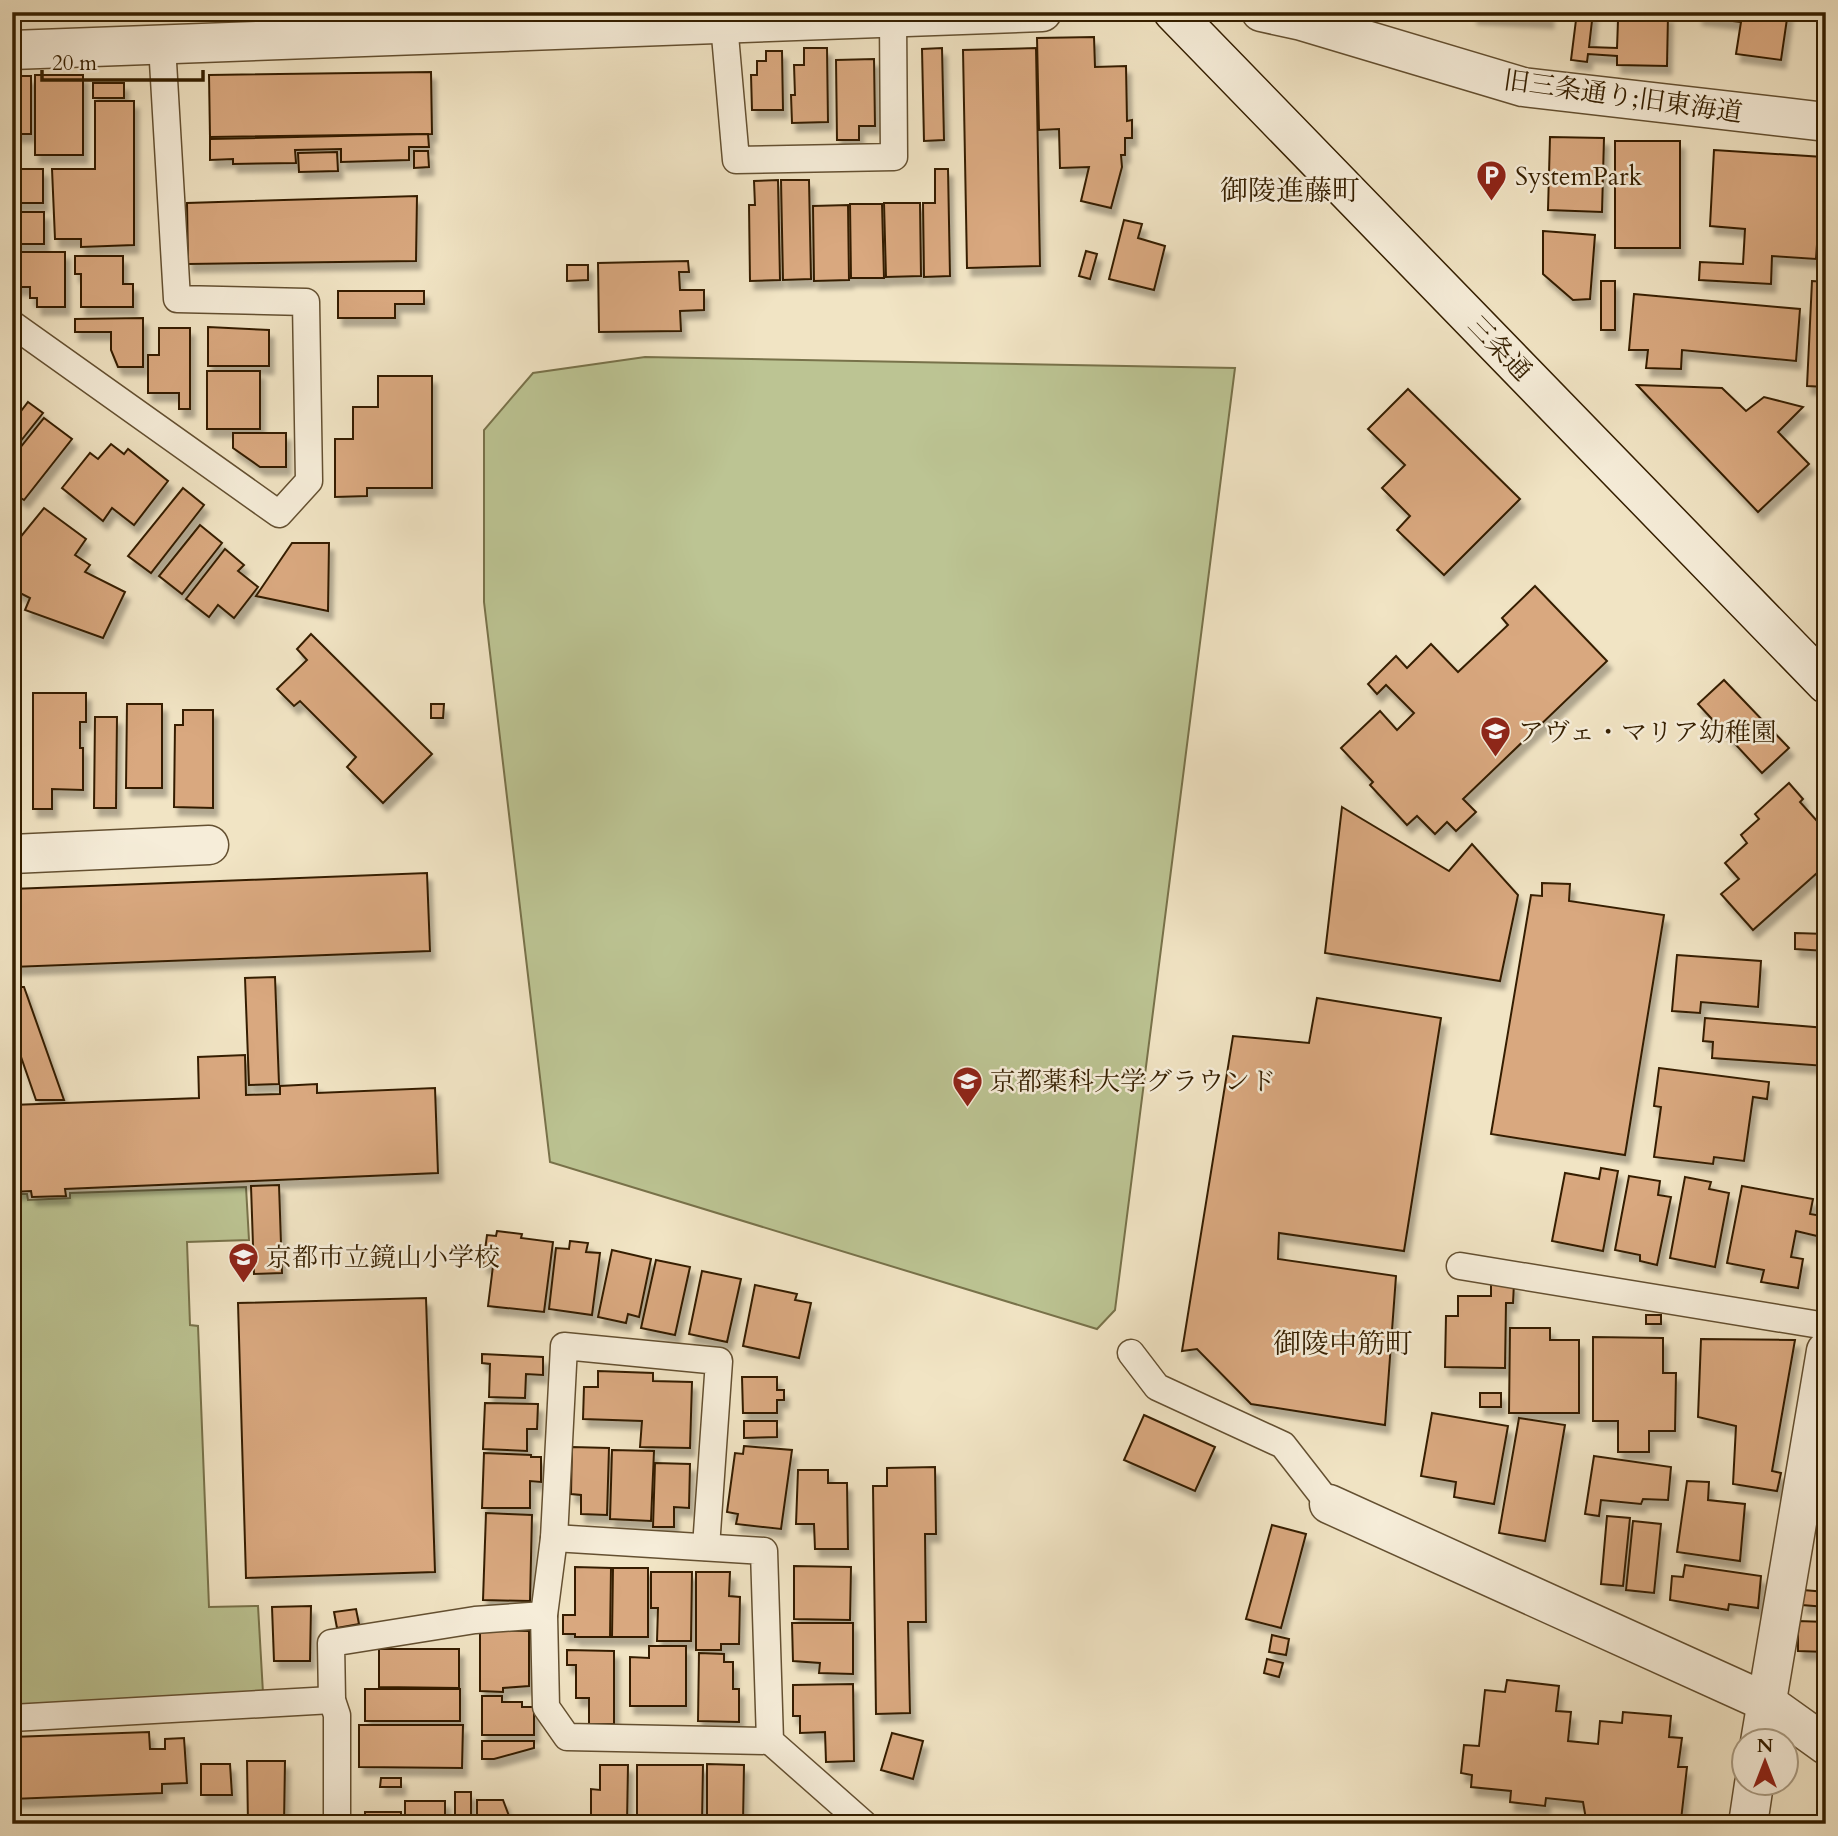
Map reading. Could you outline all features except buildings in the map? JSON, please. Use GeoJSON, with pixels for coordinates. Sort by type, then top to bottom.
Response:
{"type":"FeatureCollection","features":[{"type":"Feature","properties":{"kind":"street"},"geometry":{"type":"LineString","coordinates":[[12,50],[1042,12]]}},
{"type":"Feature","properties":{"kind":"street","name":"三条通"},"geometry":{"type":"LineString","coordinates":[[1173,12],[1826,684]]}},
{"type":"Feature","properties":{"kind":"street","name":"旧三条通り;旧東海道"},"geometry":{"type":"LineString","coordinates":[[1261,12],[1302,21],[1523,87],[1826,122]]}},
{"type":"Feature","properties":{"kind":"street"},"geometry":{"type":"LineString","coordinates":[[12,854],[209,845]]}},
{"type":"Feature","properties":{"kind":"street"},"geometry":{"type":"LineString","coordinates":[[1762,1728],[1814,1493],[1826,1351]]}},
{"type":"Feature","properties":{"kind":"street"},"geometry":{"type":"LineString","coordinates":[[1329,1504],[1766,1702],[1826,1745]]}},
{"type":"Feature","properties":{"kind":"street"},"geometry":{"type":"LineString","coordinates":[[1748,1824],[1752,1798]]}},
{"type":"Feature","properties":{"kind":"lane"},"geometry":{"type":"LineString","coordinates":[[724,24],[736,160],[894,157],[893,18]]}},
{"type":"Feature","properties":{"kind":"lane"},"geometry":{"type":"LineString","coordinates":[[12,324],[279,514],[309,481],[306,302],[177,299],[162,45]]}},
{"type":"Feature","properties":{"kind":"lane"},"geometry":{"type":"LineString","coordinates":[[1460,1266],[1826,1326]]}},
{"type":"Feature","properties":{"kind":"lane"},"geometry":{"type":"LineString","coordinates":[[706,1547],[719,1360],[564,1346],[554,1538],[544,1615],[546,1707],[566,1737],[770,1741],[864,1824]]}},
{"type":"Feature","properties":{"kind":"lane"},"geometry":{"type":"LineString","coordinates":[[1131,1353],[1157,1387],[1283,1445],[1329,1504]]}},
{"type":"Feature","properties":{"kind":"lane"},"geometry":{"type":"LineString","coordinates":[[554,1538],[764,1550],[770,1741]]}},
{"type":"Feature","properties":{"kind":"lane"},"geometry":{"type":"LineString","coordinates":[[337,1824],[337,1714],[332,1700],[331,1643],[475,1620],[544,1615]]}},
{"type":"Feature","properties":{"kind":"lane"},"geometry":{"type":"LineString","coordinates":[[12,1718],[332,1700]]}},
{"type":"Feature","properties":{"kind":"green space"},"geometry":{"type":"Polygon","coordinates":[[[645,357],[1235,368],[1115,1310],[1097,1329],[550,1162],[484,602],[484,430],[533,373],[645,357]]]}},
{"type":"Feature","properties":{"kind":"green space"},"geometry":{"type":"Polygon","coordinates":[[[246,1187],[249,1240],[187,1242],[190,1325],[198,1326],[209,1607],[258,1606],[263,1693],[12,1705],[12,1194],[27,1194],[28,1200],[70,1198],[70,1193],[246,1187]]]}},
{"type":"Feature","properties":{"kind":"place","name":"SystemPark"},"geometry":{"type":"Point","coordinates":[1492,203]}},
{"type":"Feature","properties":{"kind":"place","name":"アヴェ・マリア幼稚園"},"geometry":{"type":"Point","coordinates":[1495,759]}},
{"type":"Feature","properties":{"kind":"place","name":"京都薬科大学グラウンド"},"geometry":{"type":"Point","coordinates":[967,1108]}},
{"type":"Feature","properties":{"kind":"place","name":"京都市立鏡山小学校"},"geometry":{"type":"Point","coordinates":[243,1284]}},
{"type":"Feature","properties":{"kind":"district","name":"御陵進藤町"},"geometry":{"type":"Point","coordinates":[1290,190]}},
{"type":"Feature","properties":{"kind":"district","name":"御陵中筋町"},"geometry":{"type":"Point","coordinates":[1343,1343]}}]}
